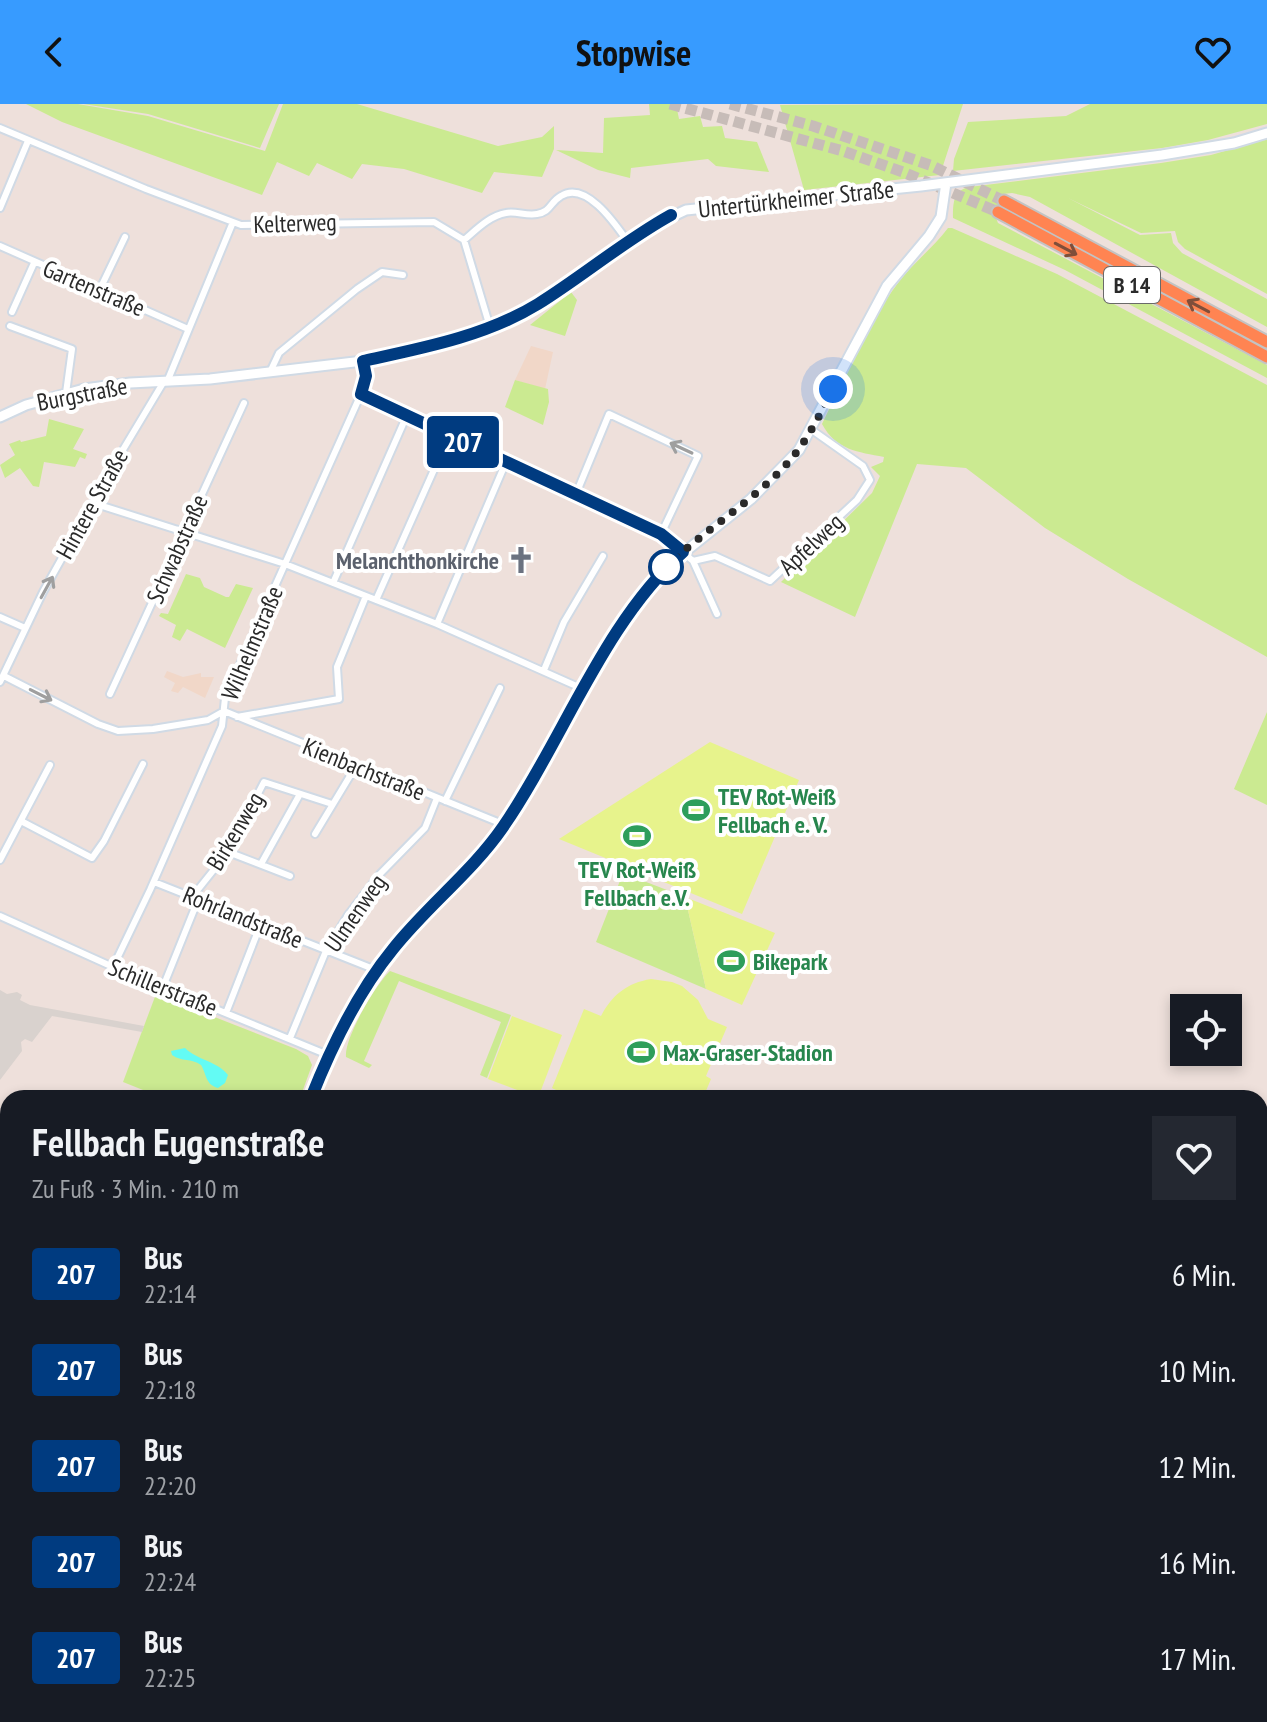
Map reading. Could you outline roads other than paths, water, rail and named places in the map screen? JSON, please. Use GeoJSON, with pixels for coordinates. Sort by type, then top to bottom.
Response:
{"type":"FeatureCollection","features":[{"type":"Feature","properties":{"kind":"highway","name":"B 14"},"geometry":{"type":"LineString","coordinates":[[1267,342],[1001,206],[1267,357]]}},
{"type":"Feature","properties":{"kind":"main road","name":"Untertürkheimer Straße"},"geometry":{"type":"LineString","coordinates":[[165,382],[363,361],[490,327],[537,305],[628,242],[671,215],[686,210],[946,183],[1178,153],[1234,143],[1267,133]]}},
{"type":"Feature","properties":{"kind":"main road"},"geometry":{"type":"LineString","coordinates":[[314,1090],[328,1055],[376,970],[413,926],[478,859],[505,825],[642,594],[683,552],[751,499],[785,467],[812,430],[887,286],[941,217],[946,183]]}},
{"type":"Feature","properties":{"kind":"main road","name":"Burgstraße"},"geometry":{"type":"LineString","coordinates":[[0,417],[66,393],[130,383],[165,382]]}},
{"type":"Feature","properties":{"kind":"street","name":"Kelterweg"},"geometry":{"type":"LineString","coordinates":[[0,128],[233,222],[251,226],[348,221],[434,222],[464,240]]}},
{"type":"Feature","properties":{"kind":"street"},"geometry":{"type":"LineString","coordinates":[[0,208],[28,141]]}},
{"type":"Feature","properties":{"kind":"street"},"geometry":{"type":"LineString","coordinates":[[490,327],[464,240],[487,220],[507,212],[527,216],[547,212],[562,195],[570,192],[595,201],[628,242]]}},
{"type":"Feature","properties":{"kind":"street","name":"Hintere Straße"},"geometry":{"type":"LineString","coordinates":[[2,679],[25,628],[93,503],[165,382],[233,222]]}},
{"type":"Feature","properties":{"kind":"street"},"geometry":{"type":"LineString","coordinates":[[100,289],[125,237]]}},
{"type":"Feature","properties":{"kind":"street","name":"Gartenstraße"},"geometry":{"type":"LineString","coordinates":[[0,246],[188,329]]}},
{"type":"Feature","properties":{"kind":"street"},"geometry":{"type":"LineString","coordinates":[[12,312],[34,263]]}},
{"type":"Feature","properties":{"kind":"street"},"geometry":{"type":"LineString","coordinates":[[271,370],[279,353],[357,289],[382,272],[403,275]]}},
{"type":"Feature","properties":{"kind":"street"},"geometry":{"type":"LineString","coordinates":[[10,326],[72,349],[66,393]]}},
{"type":"Feature","properties":{"kind":"street","name":"Wilhelmstraße"},"geometry":{"type":"LineString","coordinates":[[113,967],[222,726],[225,698],[361,394],[366,376],[363,361]]}},
{"type":"Feature","properties":{"kind":"street"},"geometry":{"type":"LineString","coordinates":[[361,394],[661,534],[693,561],[717,614]]}},
{"type":"Feature","properties":{"kind":"street","name":"Schwabstraße"},"geometry":{"type":"LineString","coordinates":[[110,694],[244,403]]}},
{"type":"Feature","properties":{"kind":"street"},"geometry":{"type":"LineString","coordinates":[[576,494],[609,414],[698,456],[661,534]]}},
{"type":"Feature","properties":{"kind":"street"},"geometry":{"type":"LineString","coordinates":[[333,583],[407,415]]}},
{"type":"Feature","properties":{"kind":"street","name":"Apfelweg"},"geometry":{"type":"LineString","coordinates":[[693,561],[715,556],[770,581],[866,490],[870,480],[863,466],[812,430]]}},
{"type":"Feature","properties":{"kind":"street"},"geometry":{"type":"LineString","coordinates":[[376,600],[449,436]]}},
{"type":"Feature","properties":{"kind":"street"},"geometry":{"type":"LineString","coordinates":[[437,624],[506,462]]}},
{"type":"Feature","properties":{"kind":"street"},"geometry":{"type":"LineString","coordinates":[[93,503],[285,564],[437,624],[583,689]]}},
{"type":"Feature","properties":{"kind":"street"},"geometry":{"type":"LineString","coordinates":[[544,670],[564,622],[603,556]]}},
{"type":"Feature","properties":{"kind":"street"},"geometry":{"type":"LineString","coordinates":[[237,717],[339,699],[337,667],[366,596]]}},
{"type":"Feature","properties":{"kind":"street"},"geometry":{"type":"LineString","coordinates":[[0,617],[25,628]]}},
{"type":"Feature","properties":{"kind":"street"},"geometry":{"type":"LineString","coordinates":[[2,679],[107,728],[125,732],[208,720],[224,711]]}},
{"type":"Feature","properties":{"kind":"street","name":"Ulmenweg"},"geometry":{"type":"LineString","coordinates":[[290,1038],[326,951],[362,895],[425,828],[500,688]]}},
{"type":"Feature","properties":{"kind":"street","name":"Kienbachstraße"},"geometry":{"type":"LineString","coordinates":[[224,711],[505,825]]}},
{"type":"Feature","properties":{"kind":"street"},"geometry":{"type":"LineString","coordinates":[[21,821],[92,858],[104,841],[143,764]]}},
{"type":"Feature","properties":{"kind":"street"},"geometry":{"type":"LineString","coordinates":[[0,860],[50,765]]}},
{"type":"Feature","properties":{"kind":"street"},"geometry":{"type":"LineString","coordinates":[[315,834],[356,766]]}},
{"type":"Feature","properties":{"kind":"street","name":"Birkenweg"},"geometry":{"type":"LineString","coordinates":[[163,987],[195,899],[228,852],[264,782],[332,804]]}},
{"type":"Feature","properties":{"kind":"street"},"geometry":{"type":"LineString","coordinates":[[261,864],[300,794]]}},
{"type":"Feature","properties":{"kind":"street"},"geometry":{"type":"LineString","coordinates":[[228,852],[290,876]]}},
{"type":"Feature","properties":{"kind":"street","name":"Rohrlandstraße"},"geometry":{"type":"LineString","coordinates":[[154,882],[376,970]]}},
{"type":"Feature","properties":{"kind":"street","name":"Schillerstraße"},"geometry":{"type":"LineString","coordinates":[[0,916],[113,967],[328,1055]]}},
{"type":"Feature","properties":{"kind":"street"},"geometry":{"type":"LineString","coordinates":[[226,1013],[260,926]]}},
{"type":"Feature","properties":{"kind":"water"},"geometry":{"type":"Polygon","coordinates":[[[185,1048],[223,1070],[228,1075],[225,1083],[218,1088],[214,1086],[208,1082],[201,1065],[172,1055],[171,1051],[185,1048]]]}},
{"type":"Feature","properties":{"kind":"tunnel"},"geometry":{"type":"LineString","coordinates":[[670,104],[843,151],[903,172],[998,212]]}},
{"type":"Feature","properties":{"kind":"tunnel"},"geometry":{"type":"LineString","coordinates":[[730,104],[813,126],[930,165],[1004,201]]}},
{"type":"Feature","properties":{"kind":"place","name":"Melanchthonkirche"},"geometry":{"type":"Point","coordinates":[521,560]}},
{"type":"Feature","properties":{"kind":"place","name":"TEV Rot-Weiß Fellbach e. V."},"geometry":{"type":"Point","coordinates":[696,810]}},
{"type":"Feature","properties":{"kind":"place","name":"TEV Rot-Weiß Fellbach e.V."},"geometry":{"type":"Point","coordinates":[637,836]}},
{"type":"Feature","properties":{"kind":"place","name":"Bikepark"},"geometry":{"type":"Point","coordinates":[731,961]}},
{"type":"Feature","properties":{"kind":"place","name":"Max-Graser-Stadion"},"geometry":{"type":"Point","coordinates":[641,1052]}}]}
